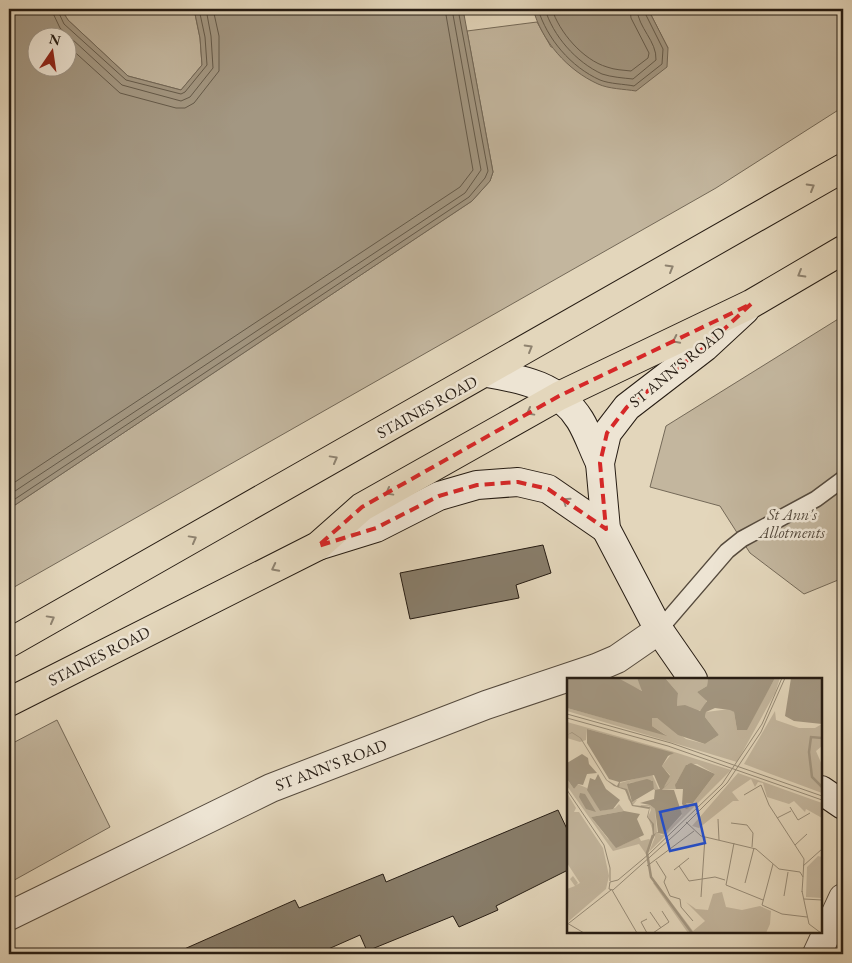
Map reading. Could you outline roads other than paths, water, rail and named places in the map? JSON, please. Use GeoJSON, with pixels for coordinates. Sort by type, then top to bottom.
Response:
{"type":"FeatureCollection","features":[{"type":"Feature","properties":{"kind":"main road","name":"STAINES ROAD"},"geometry":{"type":"LineString","coordinates":[[9,643],[487,373],[843,168]]}},
{"type":"Feature","properties":{"kind":"main road","name":"STAINES ROAD"},"geometry":{"type":"LineString","coordinates":[[9,702],[318,546],[362,507],[559,396],[751,304],[843,250]]}},
{"type":"Feature","properties":{"kind":"main road","name":"ST ANN'S ROAD"},"geometry":{"type":"LineString","coordinates":[[691,678],[659,630],[606,529],[600,463],[607,433],[627,407],[705,347],[751,304]]}},
{"type":"Feature","properties":{"kind":"main road","name":"ST ANN'S ROAD"},"geometry":{"type":"LineString","coordinates":[[487,373],[538,384],[559,396],[580,420],[600,463]]}},
{"type":"Feature","properties":{"kind":"main road","name":"ST ANN'S ROAD"},"geometry":{"type":"LineString","coordinates":[[318,546],[376,528],[439,496],[477,485],[510,483],[548,489],[606,529]]}},
{"type":"Feature","properties":{"kind":"main road","name":"ST ANN'S ROAD"},"geometry":{"type":"LineString","coordinates":[[9,916],[271,788],[486,705],[596,668],[617,659],[659,630]]}},
{"type":"Feature","properties":{"kind":"main road"},"geometry":{"type":"LineString","coordinates":[[822,791],[843,806]]}},
{"type":"Feature","properties":{"kind":"main road"},"geometry":{"type":"LineString","coordinates":[[817,954],[843,898]]}},
{"type":"Feature","properties":{"kind":"lane"},"geometry":{"type":"LineString","coordinates":[[659,630],[727,551],[742,540],[816,499],[843,478]]}},
{"type":"Feature","properties":{"kind":"water"},"geometry":{"type":"Polygon","coordinates":[[[9,9],[61,9],[68,20],[77,28],[28,28],[28,78],[78,78],[78,29],[128,76],[181,90],[202,65],[200,38],[194,9],[463,9],[493,172],[490,181],[472,201],[9,509],[9,9]]]}},
{"type":"Feature","properties":{"kind":"water"},"geometry":{"type":"Polygon","coordinates":[[[533,9],[648,9],[668,48],[667,67],[636,91],[602,86],[576,71],[557,53],[537,21],[533,9]]]}},
{"type":"Feature","properties":{"kind":"park label","name":"St Ann's Allotments"},"geometry":{"type":"Point","coordinates":[792,523]}}]}
